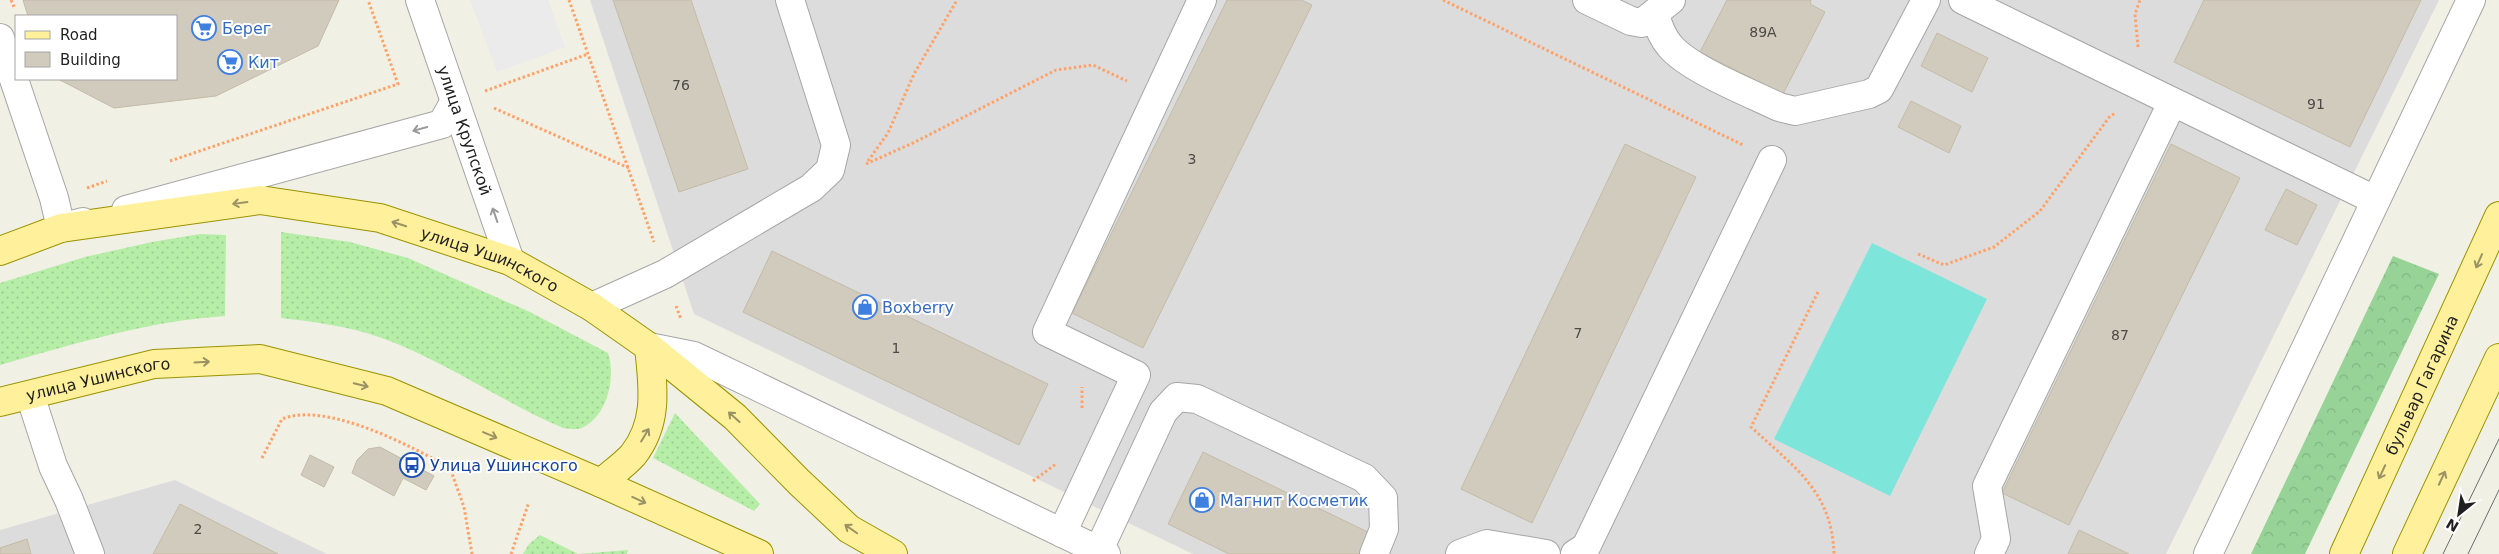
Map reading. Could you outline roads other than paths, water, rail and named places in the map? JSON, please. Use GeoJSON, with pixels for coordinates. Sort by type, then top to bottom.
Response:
{"type":"FeatureCollection","features":[{"type":"Feature","properties":{"kind":"main road","name":"улица Ушинского"},"geometry":{"type":"LineString","coordinates":[[0,251],[61,228],[260,200],[380,218],[510,261],[592,307],[649,347],[735,417],[799,482],[849,529],[893,554]]}},
{"type":"Feature","properties":{"kind":"main road","name":"бульвар Гагарина"},"geometry":{"type":"LineString","coordinates":[[2344,554],[2499,216]]}},
{"type":"Feature","properties":{"kind":"main road"},"geometry":{"type":"LineString","coordinates":[[601,483],[632,455],[650,427],[654,399],[649,347]]}},
{"type":"Feature","properties":{"kind":"main road"},"geometry":{"type":"LineString","coordinates":[[2407,554],[2499,358]]}},
{"type":"Feature","properties":{"kind":"main road","name":"улица Ушинского"},"geometry":{"type":"LineString","coordinates":[[0,402],[154,364],[260,359],[387,391],[601,483],[759,554]]}},
{"type":"Feature","properties":{"kind":"street","name":"улица Крупской"},"geometry":{"type":"LineString","coordinates":[[420,0],[466,97],[510,261]]}},
{"type":"Feature","properties":{"kind":"street"},"geometry":{"type":"LineString","coordinates":[[592,307],[665,274],[811,188],[830,170],[836,145],[790,0]]}},
{"type":"Feature","properties":{"kind":"street"},"geometry":{"type":"LineString","coordinates":[[1062,533],[1136,375],[1046,332],[1202,0]]}},
{"type":"Feature","properties":{"kind":"street"},"geometry":{"type":"LineString","coordinates":[[1587,0],[1631,21],[1642,23],[1663,7]]}},
{"type":"Feature","properties":{"kind":"street"},"geometry":{"type":"LineString","coordinates":[[1663,7],[1659,28],[1668,45],[1682,59],[1779,107],[1795,112],[1869,94],[1879,89],[1926,0]]}},
{"type":"Feature","properties":{"kind":"street"},"geometry":{"type":"LineString","coordinates":[[1962,0],[2375,200]]}},
{"type":"Feature","properties":{"kind":"street"},"geometry":{"type":"LineString","coordinates":[[2208,554],[2471,0]]}},
{"type":"Feature","properties":{"kind":"street"},"geometry":{"type":"LineString","coordinates":[[0,38],[54,198],[61,228],[442,124],[466,97]]}},
{"type":"Feature","properties":{"kind":"street"},"geometry":{"type":"LineString","coordinates":[[1989,554],[1996,539],[1987,486],[2172,103]]}},
{"type":"Feature","properties":{"kind":"street"},"geometry":{"type":"LineString","coordinates":[[1575,554],[1586,547],[1772,160]]}},
{"type":"Feature","properties":{"kind":"street"},"geometry":{"type":"LineString","coordinates":[[649,347],[694,356],[1101,553],[1162,412],[1177,397],[1197,398],[1364,478],[1383,498],[1384,529],[1374,554]]}},
{"type":"Feature","properties":{"kind":"street"},"geometry":{"type":"LineString","coordinates":[[30,395],[53,466],[70,500],[90,554]]}},
{"type":"Feature","properties":{"kind":"street"},"geometry":{"type":"LineString","coordinates":[[1460,554],[1487,544],[1546,554]]}},
{"type":"Feature","properties":{"kind":"tram line"},"geometry":{"type":"LineString","coordinates":[[2443,554],[2499,439]]}},
{"type":"Feature","properties":{"kind":"tram line"},"geometry":{"type":"LineString","coordinates":[[2468,554],[2499,490]]}},
{"type":"Feature","properties":{"kind":"place","name":"Берег"},"geometry":{"type":"Point","coordinates":[204,28]}},
{"type":"Feature","properties":{"kind":"place","name":"Кит"},"geometry":{"type":"Point","coordinates":[230,62]}},
{"type":"Feature","properties":{"kind":"place","name":"Boxberry"},"geometry":{"type":"Point","coordinates":[865,307]}},
{"type":"Feature","properties":{"kind":"place","name":"Улица Ушинского"},"geometry":{"type":"Point","coordinates":[412,465]}},
{"type":"Feature","properties":{"kind":"place","name":"Магнит Косметик"},"geometry":{"type":"Point","coordinates":[1202,500]}}]}
